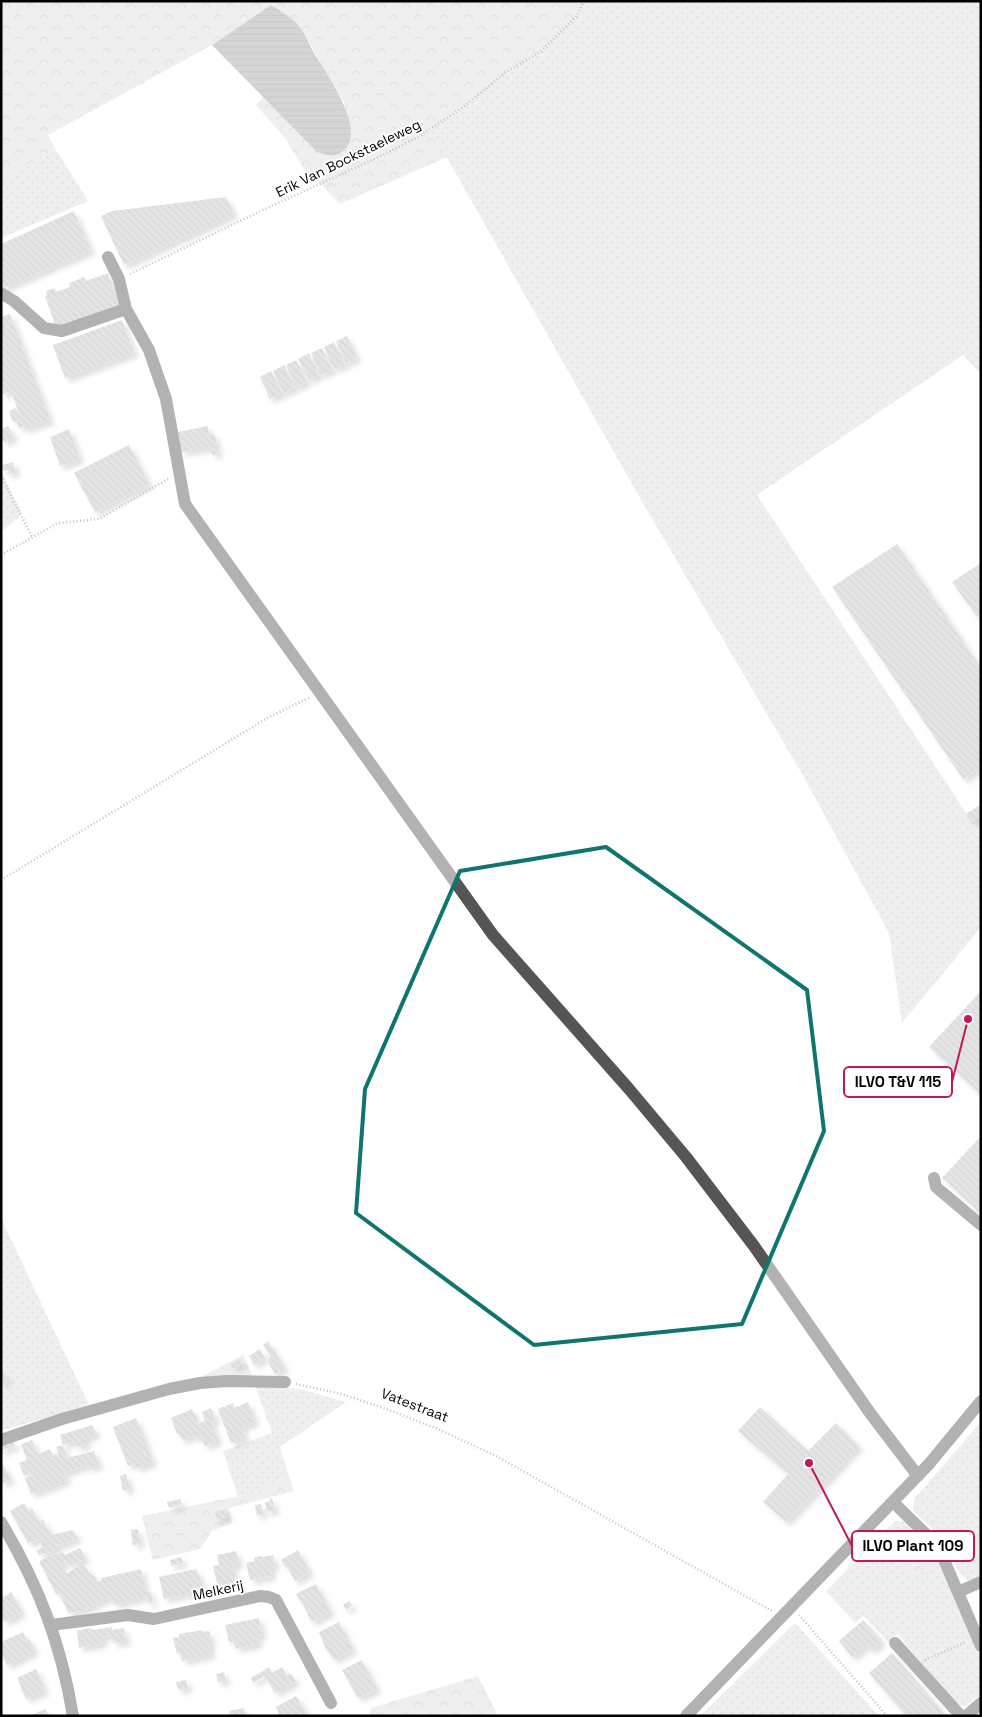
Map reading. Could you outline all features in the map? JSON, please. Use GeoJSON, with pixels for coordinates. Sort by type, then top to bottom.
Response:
{"type":"FeatureCollection","features":[{"type":"Feature","properties":{"kind":"street"},"geometry":{"type":"LineString","coordinates":[[108,257],[119,279],[126,309],[149,350],[166,399],[185,504],[493,936],[629,1089],[686,1157],[754,1246],[870,1414],[918,1476]]}},
{"type":"Feature","properties":{"kind":"street"},"geometry":{"type":"LineString","coordinates":[[1,294],[14,301],[44,328],[62,331],[126,309]]}},
{"type":"Feature","properties":{"kind":"street"},"geometry":{"type":"LineString","coordinates":[[934,1178],[936,1187],[981,1225]]}},
{"type":"Feature","properties":{"kind":"street"},"geometry":{"type":"LineString","coordinates":[[1,1440],[62,1419],[168,1389],[200,1383],[227,1381],[285,1382]]}},
{"type":"Feature","properties":{"kind":"street"},"geometry":{"type":"LineString","coordinates":[[686,1716],[918,1476],[981,1401]]}},
{"type":"Feature","properties":{"kind":"street"},"geometry":{"type":"LineString","coordinates":[[893,1502],[938,1546],[979,1642]]}},
{"type":"Feature","properties":{"kind":"street"},"geometry":{"type":"LineString","coordinates":[[1,1522],[22,1558],[52,1625],[68,1683],[73,1716]]}},
{"type":"Feature","properties":{"kind":"street"},"geometry":{"type":"LineString","coordinates":[[958,1592],[981,1582]]}},
{"type":"Feature","properties":{"kind":"street","name":"Melkerij"},"geometry":{"type":"LineString","coordinates":[[52,1625],[128,1615],[154,1619],[260,1596],[269,1597],[276,1600],[331,1703]]}},
{"type":"Feature","properties":{"kind":"street"},"geometry":{"type":"LineString","coordinates":[[895,1643],[961,1716]]}},
{"type":"Feature","properties":{"kind":"street"},"geometry":{"type":"LineString","coordinates":[[966,1716],[981,1703]]}},
{"type":"Feature","properties":{"kind":"path","name":"Erik Van Bockstaeleweg"},"geometry":{"type":"LineString","coordinates":[[119,279],[418,137],[462,108],[506,72],[540,52],[577,16],[584,1]]}},
{"type":"Feature","properties":{"kind":"path"},"geometry":{"type":"LineString","coordinates":[[1,555],[58,522],[99,519],[179,472]]}},
{"type":"Feature","properties":{"kind":"path"},"geometry":{"type":"LineString","coordinates":[[1,476],[32,537]]}},
{"type":"Feature","properties":{"kind":"path"},"geometry":{"type":"LineString","coordinates":[[1,880],[269,717],[319,693]]}},
{"type":"Feature","properties":{"kind":"path","name":"Vatestraat"},"geometry":{"type":"LineString","coordinates":[[285,1382],[342,1394],[389,1410],[438,1429],[498,1457],[782,1616]]}},
{"type":"Feature","properties":{"kind":"path"},"geometry":{"type":"LineString","coordinates":[[792,1606],[887,1716]]}},
{"type":"Feature","properties":{"kind":"path"},"geometry":{"type":"LineString","coordinates":[[914,1664],[979,1642]]}},
{"type":"Feature","properties":{"kind":"highlighted area"},"geometry":{"type":"Polygon","coordinates":[[[606,847],[807,990],[824,1131],[742,1324],[534,1345],[356,1213],[365,1089],[460,871],[606,847]]]}},
{"type":"Feature","properties":{"kind":"green space"},"geometry":{"type":"Polygon","coordinates":[[[1,1],[584,1],[577,16],[540,52],[506,72],[462,108],[429,130],[447,157],[340,204],[314,177],[308,176],[285,138],[256,105],[263,97],[318,152],[351,137],[344,102],[300,27],[271,5],[212,45],[48,135],[56,150],[1,181],[1,1]]]}},
{"type":"Feature","properties":{"kind":"green space"},"geometry":{"type":"Polygon","coordinates":[[[584,1],[981,1],[981,374],[963,355],[757,495],[972,822],[981,816],[981,927],[902,1023],[889,933],[801,772],[644,505],[437,140],[429,130],[462,108],[506,72],[540,52],[577,16],[584,1]]]}},
{"type":"Feature","properties":{"kind":"green space"},"geometry":{"type":"Polygon","coordinates":[[[56,150],[88,201],[1,238],[1,181],[56,150]]]}},
{"type":"Feature","properties":{"kind":"green space"},"geometry":{"type":"Polygon","coordinates":[[[1,471],[22,514],[1,532],[1,471]]]}},
{"type":"Feature","properties":{"kind":"green space"},"geometry":{"type":"Polygon","coordinates":[[[1,1218],[89,1405],[1,1431],[1,1218]]]}},
{"type":"Feature","properties":{"kind":"green space"},"geometry":{"type":"Polygon","coordinates":[[[243,1355],[253,1376],[201,1377],[243,1355]]]}},
{"type":"Feature","properties":{"kind":"green space"},"geometry":{"type":"Polygon","coordinates":[[[255,1385],[300,1389],[346,1402],[280,1447],[289,1476],[254,1493],[238,1497],[223,1451],[272,1433],[255,1385]]]}},
{"type":"Feature","properties":{"kind":"green space"},"geometry":{"type":"Polygon","coordinates":[[[981,1422],[981,1525],[969,1542],[981,1577],[966,1580],[958,1570],[939,1535],[913,1511],[914,1499],[981,1422]]]}},
{"type":"Feature","properties":{"kind":"green space"},"geometry":{"type":"Polygon","coordinates":[[[289,1476],[294,1491],[229,1508],[232,1523],[212,1531],[200,1549],[153,1560],[142,1516],[254,1493],[289,1476]]]}},
{"type":"Feature","properties":{"kind":"green space"},"geometry":{"type":"Polygon","coordinates":[[[895,1521],[905,1522],[917,1537],[896,1563],[913,1574],[940,1566],[981,1659],[981,1694],[965,1707],[956,1703],[897,1634],[888,1642],[864,1616],[855,1623],[826,1591],[895,1521]]]}},
{"type":"Feature","properties":{"kind":"green space"},"geometry":{"type":"Polygon","coordinates":[[[981,1525],[981,1576],[969,1564],[967,1552],[972,1539],[981,1525]]]}},
{"type":"Feature","properties":{"kind":"green space"},"geometry":{"type":"Polygon","coordinates":[[[917,1537],[929,1545],[940,1566],[913,1574],[897,1566],[896,1563],[917,1537]]]}},
{"type":"Feature","properties":{"kind":"green space"},"geometry":{"type":"Polygon","coordinates":[[[795,1623],[879,1716],[700,1716],[795,1623]]]}},
{"type":"Feature","properties":{"kind":"green space"},"geometry":{"type":"Polygon","coordinates":[[[478,1676],[498,1716],[368,1716],[371,1708],[478,1676]]]}},
{"type":"Feature","properties":{"kind":"shaded area"},"geometry":{"type":"Polygon","coordinates":[[[271,5],[289,17],[301,29],[342,101],[351,128],[350,140],[345,149],[339,154],[329,155],[317,152],[212,45],[271,5]]]}},
{"type":"Feature","properties":{"kind":"building"},"geometry":{"type":"Polygon","coordinates":[[[226,197],[234,214],[124,265],[101,216],[112,211],[226,197]]]}},
{"type":"Feature","properties":{"kind":"building"},"geometry":{"type":"Polygon","coordinates":[[[74,211],[91,250],[4,288],[1,283],[1,244],[74,211]]]}},
{"type":"Feature","properties":{"kind":"building"},"geometry":{"type":"Polygon","coordinates":[[[108,273],[120,306],[56,327],[45,296],[47,295],[46,291],[54,288],[56,292],[70,287],[69,283],[84,277],[86,281],[108,273]]]}},
{"type":"Feature","properties":{"kind":"building"},"geometry":{"type":"Polygon","coordinates":[[[10,314],[50,420],[25,429],[24,426],[19,428],[17,421],[13,422],[9,411],[16,408],[21,419],[11,391],[1,395],[1,317],[10,314]]]}},
{"type":"Feature","properties":{"kind":"building"},"geometry":{"type":"Polygon","coordinates":[[[122,320],[134,353],[65,378],[53,345],[122,320]]]}},
{"type":"Feature","properties":{"kind":"building"},"geometry":{"type":"Polygon","coordinates":[[[347,336],[357,358],[346,363],[336,341],[347,336]]]}},
{"type":"Feature","properties":{"kind":"building"},"geometry":{"type":"Polygon","coordinates":[[[334,342],[345,364],[334,369],[324,347],[334,342]]]}},
{"type":"Feature","properties":{"kind":"building"},"geometry":{"type":"Polygon","coordinates":[[[322,348],[332,370],[321,375],[311,353],[322,348]]]}},
{"type":"Feature","properties":{"kind":"building"},"geometry":{"type":"Polygon","coordinates":[[[309,353],[319,375],[309,380],[298,359],[309,353]]]}},
{"type":"Feature","properties":{"kind":"building"},"geometry":{"type":"Polygon","coordinates":[[[296,360],[307,382],[296,387],[286,365],[296,360]]]}},
{"type":"Feature","properties":{"kind":"building"},"geometry":{"type":"Polygon","coordinates":[[[284,365],[295,388],[283,393],[273,371],[284,365]]]}},
{"type":"Feature","properties":{"kind":"building"},"geometry":{"type":"Polygon","coordinates":[[[271,371],[282,393],[270,399],[260,377],[271,371]]]}},
{"type":"Feature","properties":{"kind":"building"},"geometry":{"type":"Polygon","coordinates":[[[8,426],[14,437],[4,442],[1,437],[1,429],[8,426]]]}},
{"type":"Feature","properties":{"kind":"building"},"geometry":{"type":"Polygon","coordinates":[[[208,426],[209,435],[215,435],[218,454],[212,455],[211,447],[181,452],[178,432],[208,426]]]}},
{"type":"Feature","properties":{"kind":"building"},"geometry":{"type":"Polygon","coordinates":[[[69,429],[80,459],[60,466],[50,437],[69,429]]]}},
{"type":"Feature","properties":{"kind":"building"},"geometry":{"type":"Polygon","coordinates":[[[129,445],[149,484],[95,512],[74,473],[129,445]]]}},
{"type":"Feature","properties":{"kind":"building"},"geometry":{"type":"Polygon","coordinates":[[[13,462],[16,473],[9,474],[8,470],[4,471],[2,465],[13,462]]]}},
{"type":"Feature","properties":{"kind":"building"},"geometry":{"type":"Polygon","coordinates":[[[897,544],[981,668],[981,767],[963,779],[832,587],[897,544]]]}},
{"type":"Feature","properties":{"kind":"building"},"geometry":{"type":"Polygon","coordinates":[[[981,563],[981,614],[977,617],[952,582],[981,563]]]}},
{"type":"Feature","properties":{"kind":"building"},"geometry":{"type":"Polygon","coordinates":[[[981,804],[981,816],[972,822],[966,814],[981,804]]]}},
{"type":"Feature","properties":{"kind":"building"},"geometry":{"type":"Polygon","coordinates":[[[981,991],[981,1095],[929,1047],[981,991]]]}},
{"type":"Feature","properties":{"kind":"building"},"geometry":{"type":"Polygon","coordinates":[[[981,1136],[981,1214],[942,1178],[981,1136]]]}},
{"type":"Feature","properties":{"kind":"building"},"geometry":{"type":"Polygon","coordinates":[[[268,1341],[285,1368],[275,1374],[267,1360],[271,1357],[263,1345],[268,1341]]]}},
{"type":"Feature","properties":{"kind":"building"},"geometry":{"type":"Polygon","coordinates":[[[260,1349],[265,1358],[254,1365],[249,1356],[260,1349]]]}},
{"type":"Feature","properties":{"kind":"building"},"geometry":{"type":"Polygon","coordinates":[[[240,1359],[242,1363],[232,1369],[230,1364],[240,1359]]]}},
{"type":"Feature","properties":{"kind":"building"},"geometry":{"type":"Polygon","coordinates":[[[1,1369],[7,1381],[1,1384],[1,1369]]]}},
{"type":"Feature","properties":{"kind":"building"},"geometry":{"type":"Polygon","coordinates":[[[248,1402],[255,1422],[242,1427],[246,1437],[231,1443],[218,1409],[233,1403],[234,1408],[248,1402]]]}},
{"type":"Feature","properties":{"kind":"building"},"geometry":{"type":"Polygon","coordinates":[[[760,1407],[808,1451],[836,1423],[859,1446],[786,1522],[763,1502],[788,1474],[738,1431],[760,1407]]]}},
{"type":"Feature","properties":{"kind":"building"},"geometry":{"type":"Polygon","coordinates":[[[211,1408],[216,1420],[211,1422],[218,1441],[205,1446],[201,1436],[196,1438],[194,1435],[183,1440],[179,1433],[177,1434],[171,1418],[192,1409],[199,1423],[205,1421],[202,1412],[211,1408]]]}},
{"type":"Feature","properties":{"kind":"building"},"geometry":{"type":"Polygon","coordinates":[[[136,1418],[153,1462],[137,1468],[135,1463],[128,1466],[113,1427],[136,1418]]]}},
{"type":"Feature","properties":{"kind":"building"},"geometry":{"type":"Polygon","coordinates":[[[92,1425],[96,1434],[85,1438],[87,1444],[77,1447],[75,1441],[63,1445],[60,1435],[92,1425]]]}},
{"type":"Feature","properties":{"kind":"building"},"geometry":{"type":"Polygon","coordinates":[[[32,1440],[38,1454],[50,1449],[53,1456],[57,1454],[60,1461],[56,1447],[63,1445],[67,1458],[94,1451],[99,1465],[88,1468],[87,1465],[64,1473],[67,1480],[31,1494],[25,1478],[34,1474],[34,1472],[24,1476],[19,1463],[27,1460],[21,1444],[32,1440]]]}},
{"type":"Feature","properties":{"kind":"building"},"geometry":{"type":"Polygon","coordinates":[[[17,1441],[14,1443],[15,1446],[2,1450],[4,1453],[1,1456],[1,1443],[17,1441]]]}},
{"type":"Feature","properties":{"kind":"building"},"geometry":{"type":"Polygon","coordinates":[[[1,1461],[11,1479],[1,1484],[1,1461]]]}},
{"type":"Feature","properties":{"kind":"building"},"geometry":{"type":"Polygon","coordinates":[[[126,1474],[130,1489],[123,1491],[120,1476],[126,1474]]]}},
{"type":"Feature","properties":{"kind":"building"},"geometry":{"type":"Polygon","coordinates":[[[270,1498],[272,1498],[275,1510],[267,1512],[265,1502],[270,1501],[270,1498]]]}},
{"type":"Feature","properties":{"kind":"building"},"geometry":{"type":"Polygon","coordinates":[[[180,1499],[182,1504],[169,1508],[167,1502],[180,1499]]]}},
{"type":"Feature","properties":{"kind":"building"},"geometry":{"type":"Polygon","coordinates":[[[24,1503],[29,1511],[32,1509],[39,1521],[43,1520],[51,1535],[73,1530],[78,1538],[56,1545],[58,1550],[39,1555],[36,1550],[42,1548],[40,1539],[28,1543],[10,1511],[24,1503]]]}},
{"type":"Feature","properties":{"kind":"building"},"geometry":{"type":"Polygon","coordinates":[[[261,1504],[263,1514],[257,1516],[255,1505],[261,1504]]]}},
{"type":"Feature","properties":{"kind":"building"},"geometry":{"type":"Polygon","coordinates":[[[226,1509],[228,1517],[217,1519],[215,1512],[226,1509]]]}},
{"type":"Feature","properties":{"kind":"building"},"geometry":{"type":"Polygon","coordinates":[[[138,1529],[140,1544],[133,1545],[131,1530],[138,1529]]]}},
{"type":"Feature","properties":{"kind":"building"},"geometry":{"type":"Polygon","coordinates":[[[80,1548],[86,1559],[71,1566],[68,1561],[60,1565],[66,1574],[79,1566],[85,1566],[91,1575],[93,1574],[97,1582],[102,1580],[101,1578],[141,1569],[146,1592],[150,1591],[153,1603],[149,1604],[147,1596],[114,1605],[110,1597],[82,1611],[68,1613],[60,1594],[56,1594],[40,1561],[54,1553],[55,1555],[63,1552],[65,1555],[80,1548]]]}},
{"type":"Feature","properties":{"kind":"building"},"geometry":{"type":"Polygon","coordinates":[[[298,1550],[310,1572],[295,1581],[287,1566],[285,1567],[281,1560],[298,1550]]]}},
{"type":"Feature","properties":{"kind":"building"},"geometry":{"type":"Polygon","coordinates":[[[236,1551],[239,1564],[232,1566],[236,1583],[218,1587],[213,1566],[219,1565],[217,1555],[236,1551]]]}},
{"type":"Feature","properties":{"kind":"building"},"geometry":{"type":"Polygon","coordinates":[[[273,1555],[275,1566],[270,1567],[272,1576],[250,1580],[246,1563],[255,1561],[254,1557],[273,1555]]]}},
{"type":"Feature","properties":{"kind":"building"},"geometry":{"type":"Polygon","coordinates":[[[181,1557],[183,1563],[171,1566],[170,1560],[181,1557]]]}},
{"type":"Feature","properties":{"kind":"building"},"geometry":{"type":"Polygon","coordinates":[[[196,1569],[205,1590],[164,1599],[159,1577],[196,1569]]]}},
{"type":"Feature","properties":{"kind":"building"},"geometry":{"type":"Polygon","coordinates":[[[316,1584],[331,1612],[312,1622],[296,1594],[316,1584]]]}},
{"type":"Feature","properties":{"kind":"building"},"geometry":{"type":"Polygon","coordinates":[[[11,1592],[22,1612],[5,1622],[1,1617],[1,1593],[4,1597],[11,1592]]]}},
{"type":"Feature","properties":{"kind":"building"},"geometry":{"type":"Polygon","coordinates":[[[349,1601],[352,1606],[346,1610],[343,1605],[349,1601]]]}},
{"type":"Feature","properties":{"kind":"building"},"geometry":{"type":"Polygon","coordinates":[[[259,1618],[262,1635],[257,1636],[258,1644],[236,1649],[234,1641],[229,1642],[225,1625],[259,1618]]]}},
{"type":"Feature","properties":{"kind":"building"},"geometry":{"type":"Polygon","coordinates":[[[863,1620],[882,1641],[871,1650],[866,1645],[852,1657],[839,1641],[863,1620]]]}},
{"type":"Feature","properties":{"kind":"building"},"geometry":{"type":"Polygon","coordinates":[[[339,1622],[353,1649],[334,1660],[325,1647],[319,1632],[339,1622]]]}},
{"type":"Feature","properties":{"kind":"building"},"geometry":{"type":"Polygon","coordinates":[[[112,1627],[112,1630],[124,1628],[126,1641],[113,1643],[112,1635],[102,1637],[103,1643],[79,1648],[77,1631],[88,1628],[94,1630],[112,1627]]]}},
{"type":"Feature","properties":{"kind":"building"},"geometry":{"type":"Polygon","coordinates":[[[203,1630],[203,1632],[209,1631],[212,1646],[209,1646],[211,1655],[182,1661],[180,1653],[177,1654],[173,1638],[179,1637],[179,1634],[203,1630]]]}},
{"type":"Feature","properties":{"kind":"building"},"geometry":{"type":"Polygon","coordinates":[[[23,1632],[35,1651],[7,1665],[1,1653],[1,1642],[23,1632]]]}},
{"type":"Feature","properties":{"kind":"building"},"geometry":{"type":"Polygon","coordinates":[[[892,1653],[947,1716],[906,1716],[869,1673],[892,1653]]]}},
{"type":"Feature","properties":{"kind":"building"},"geometry":{"type":"Polygon","coordinates":[[[362,1660],[377,1689],[358,1698],[342,1670],[362,1660]]]}},
{"type":"Feature","properties":{"kind":"building"},"geometry":{"type":"Polygon","coordinates":[[[269,1667],[272,1673],[282,1667],[287,1676],[291,1674],[296,1681],[275,1693],[265,1676],[253,1683],[251,1678],[269,1667]]]}},
{"type":"Feature","properties":{"kind":"building"},"geometry":{"type":"Polygon","coordinates":[[[36,1669],[45,1690],[26,1699],[17,1678],[36,1669]]]}},
{"type":"Feature","properties":{"kind":"building"},"geometry":{"type":"Polygon","coordinates":[[[224,1672],[226,1681],[218,1682],[216,1674],[224,1672]]]}},
{"type":"Feature","properties":{"kind":"building"},"geometry":{"type":"Polygon","coordinates":[[[186,1680],[188,1688],[178,1690],[176,1682],[186,1680]]]}},
{"type":"Feature","properties":{"kind":"building"},"geometry":{"type":"Polygon","coordinates":[[[296,1696],[308,1716],[280,1716],[276,1707],[296,1696]]]}},
{"type":"Feature","properties":{"kind":"building"},"geometry":{"type":"Polygon","coordinates":[[[244,1708],[246,1716],[230,1716],[229,1711],[244,1708]]]}},
{"type":"Feature","properties":{"kind":"building"},"geometry":{"type":"Polygon","coordinates":[[[45,1709],[49,1716],[29,1716],[45,1709]]]}},
{"type":"Feature","properties":{"kind":"place","name":"ILVO T&V 115"},"geometry":{"type":"Point","coordinates":[968,1019]}},
{"type":"Feature","properties":{"kind":"place","name":"ILVO Plant 109"},"geometry":{"type":"Point","coordinates":[809,1463]}}]}
